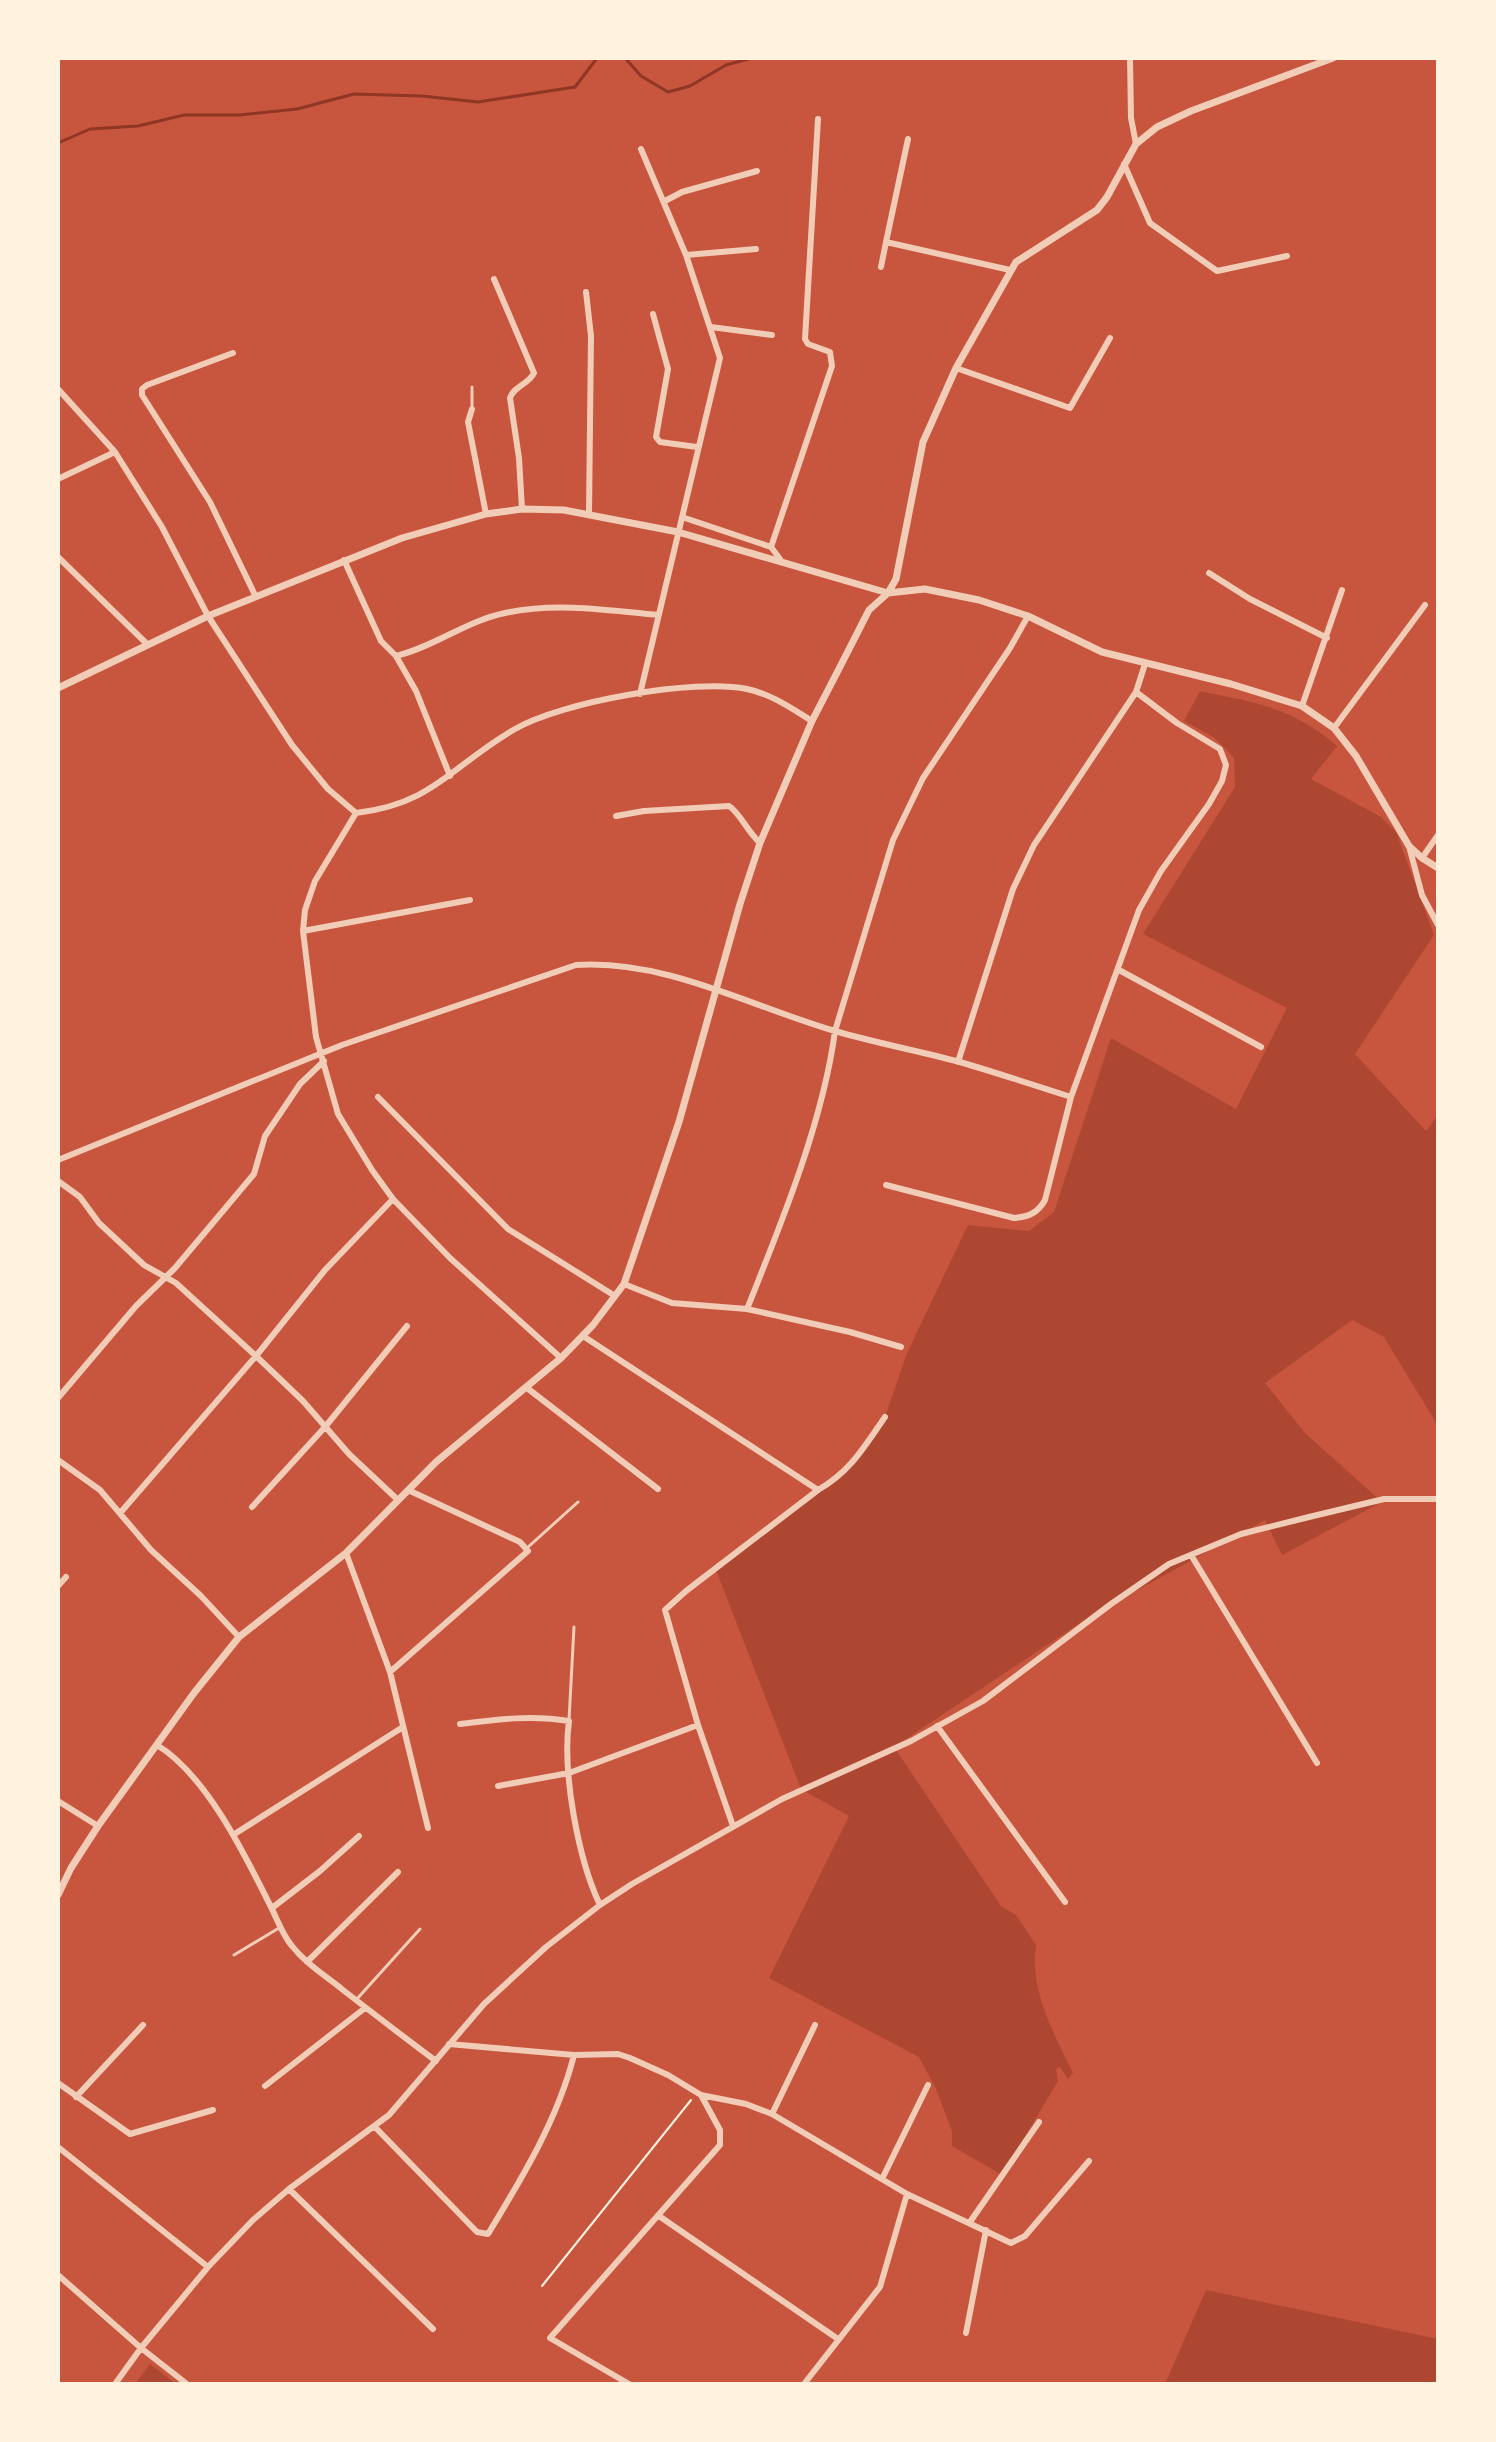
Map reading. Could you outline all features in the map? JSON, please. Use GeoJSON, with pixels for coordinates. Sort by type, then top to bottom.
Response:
{"type":"FeatureCollection","features":[{"type":"Feature","properties":{"kind":"street"},"geometry":{"type":"LineString","coordinates":[[1130,58],[1131,118],[1136,144]]}},
{"type":"Feature","properties":{"kind":"street"},"geometry":{"type":"LineString","coordinates":[[58,1895],[98,1826],[239,1637],[346,1553],[436,1462],[561,1358],[583,1336],[624,1284],[679,1122],[760,843],[812,721],[869,610],[888,593],[899,569],[923,442],[956,368],[1010,270],[1030,252],[1097,210],[1136,144],[1170,120],[1333,58]]}},
{"type":"Feature","properties":{"kind":"street"},"geometry":{"type":"LineString","coordinates":[[771,547],[832,366],[832,355],[827,349],[808,344],[805,339],[818,119]]}},
{"type":"Feature","properties":{"kind":"street"},"geometry":{"type":"LineString","coordinates":[[881,267],[908,139]]}},
{"type":"Feature","properties":{"kind":"street"},"geometry":{"type":"LineString","coordinates":[[640,694],[720,358],[686,255],[641,149]]}},
{"type":"Feature","properties":{"kind":"street"},"geometry":{"type":"LineString","coordinates":[[1124,164],[1150,223],[1217,271],[1287,256]]}},
{"type":"Feature","properties":{"kind":"street"},"geometry":{"type":"LineString","coordinates":[[665,201],[682,192],[757,171]]}},
{"type":"Feature","properties":{"kind":"street"},"geometry":{"type":"LineString","coordinates":[[886,242],[1010,270]]}},
{"type":"Feature","properties":{"kind":"street"},"geometry":{"type":"LineString","coordinates":[[686,255],[756,249]]}},
{"type":"Feature","properties":{"kind":"street"},"geometry":{"type":"LineString","coordinates":[[494,279],[534,373],[512,392],[510,398],[519,458],[522,509]]}},
{"type":"Feature","properties":{"kind":"street"},"geometry":{"type":"LineString","coordinates":[[586,292],[591,336],[589,513]]}},
{"type":"Feature","properties":{"kind":"street"},"geometry":{"type":"LineString","coordinates":[[653,314],[668,369],[656,437],[660,442],[697,447]]}},
{"type":"Feature","properties":{"kind":"street"},"geometry":{"type":"LineString","coordinates":[[711,327],[772,335]]}},
{"type":"Feature","properties":{"kind":"street"},"geometry":{"type":"LineString","coordinates":[[956,368],[1070,408],[1110,338]]}},
{"type":"Feature","properties":{"kind":"street"},"geometry":{"type":"LineString","coordinates":[[233,353],[147,385],[142,389],[142,395],[210,502],[255,595]]}},
{"type":"Feature","properties":{"kind":"street"},"geometry":{"type":"LineString","coordinates":[[58,389],[115,452],[162,527],[208,616],[292,745],[328,789],[356,813]]}},
{"type":"Feature","properties":{"kind":"street"},"geometry":{"type":"LineString","coordinates":[[472,409],[468,422],[486,514]]}},
{"type":"Feature","properties":{"kind":"street"},"geometry":{"type":"LineString","coordinates":[[60,478],[115,452]]}},
{"type":"Feature","properties":{"kind":"street"},"geometry":{"type":"LineString","coordinates":[[58,688],[255,595],[417,532],[486,514],[522,509],[589,513],[780,559],[809,571],[888,593],[916,589],[979,600],[1028,616],[1102,652],[1231,684],[1302,706],[1334,728],[1356,756],[1409,846],[1422,895],[1438,925]]}},
{"type":"Feature","properties":{"kind":"street"},"geometry":{"type":"LineString","coordinates":[[682,517],[771,547],[780,559]]}},
{"type":"Feature","properties":{"kind":"street"},"geometry":{"type":"LineString","coordinates":[[58,557],[147,644]]}},
{"type":"Feature","properties":{"kind":"street"},"geometry":{"type":"LineString","coordinates":[[344,560],[381,641],[396,656],[422,703],[450,776]]}},
{"type":"Feature","properties":{"kind":"street"},"geometry":{"type":"LineString","coordinates":[[1209,573],[1250,599],[1327,638]]}},
{"type":"Feature","properties":{"kind":"street"},"geometry":{"type":"LineString","coordinates":[[1302,706],[1342,590]]}},
{"type":"Feature","properties":{"kind":"street"},"geometry":{"type":"LineString","coordinates":[[1334,728],[1425,605]]}},
{"type":"Feature","properties":{"kind":"street"},"geometry":{"type":"LineString","coordinates":[[396,656],[504,613],[546,608],[586,608],[658,615]]}},
{"type":"Feature","properties":{"kind":"street"},"geometry":{"type":"LineString","coordinates":[[747,1309],[803,1155],[835,1031],[893,840],[923,778],[1028,616]]}},
{"type":"Feature","properties":{"kind":"street"},"geometry":{"type":"LineString","coordinates":[[958,1062],[1013,889],[1034,845],[1136,692],[1145,664]]}},
{"type":"Feature","properties":{"kind":"street"},"geometry":{"type":"LineString","coordinates":[[561,1358],[450,1258],[393,1199],[338,1114],[322,1057],[303,931],[305,910],[315,881],[356,813],[401,805],[430,790],[511,731],[537,717],[640,694],[729,686],[774,698],[812,721]]}},
{"type":"Feature","properties":{"kind":"street"},"geometry":{"type":"LineString","coordinates":[[886,1185],[1014,1218],[1030,1216],[1040,1208],[1047,1192],[1071,1097],[1139,910],[1161,871],[1209,804],[1222,781],[1226,765],[1220,749],[1177,723],[1136,692]]}},
{"type":"Feature","properties":{"kind":"street"},"geometry":{"type":"LineString","coordinates":[[616,816],[644,811],[729,806],[737,811],[746,830],[760,843]]}},
{"type":"Feature","properties":{"kind":"street"},"geometry":{"type":"LineString","coordinates":[[1422,858],[1438,835]]}},
{"type":"Feature","properties":{"kind":"street"},"geometry":{"type":"LineString","coordinates":[[1409,846],[1438,868]]}},
{"type":"Feature","properties":{"kind":"street"},"geometry":{"type":"LineString","coordinates":[[303,931],[470,900]]}},
{"type":"Feature","properties":{"kind":"street"},"geometry":{"type":"LineString","coordinates":[[58,1160],[322,1057],[576,965],[607,965],[679,979],[835,1031],[958,1062],[1071,1097]]}},
{"type":"Feature","properties":{"kind":"street"},"geometry":{"type":"LineString","coordinates":[[1119,970],[1261,1047]]}},
{"type":"Feature","properties":{"kind":"street"},"geometry":{"type":"LineString","coordinates":[[58,1398],[254,1174],[265,1136],[322,1057]]}},
{"type":"Feature","properties":{"kind":"street"},"geometry":{"type":"LineString","coordinates":[[378,1097],[480,1204],[508,1229],[615,1296]]}},
{"type":"Feature","properties":{"kind":"street"},"geometry":{"type":"LineString","coordinates":[[58,1181],[80,1197],[99,1223],[144,1265],[176,1283],[256,1356],[398,1500]]}},
{"type":"Feature","properties":{"kind":"street"},"geometry":{"type":"LineString","coordinates":[[121,1512],[256,1356],[325,1270],[393,1199]]}},
{"type":"Feature","properties":{"kind":"street"},"geometry":{"type":"LineString","coordinates":[[624,1284],[672,1303],[747,1309],[901,1347]]}},
{"type":"Feature","properties":{"kind":"street"},"geometry":{"type":"LineString","coordinates":[[252,1507],[325,1427],[407,1326]]}},
{"type":"Feature","properties":{"kind":"street"},"geometry":{"type":"LineString","coordinates":[[583,1336],[818,1490]]}},
{"type":"Feature","properties":{"kind":"street"},"geometry":{"type":"LineString","coordinates":[[527,1388],[658,1489]]}},
{"type":"Feature","properties":{"kind":"street"},"geometry":{"type":"LineString","coordinates":[[733,1826],[698,1725],[665,1610],[818,1490],[836,1480],[851,1466],[885,1417]]}},
{"type":"Feature","properties":{"kind":"street"},"geometry":{"type":"LineString","coordinates":[[58,1460],[89,1480],[121,1512],[151,1550],[201,1596],[239,1637]]}},
{"type":"Feature","properties":{"kind":"street"},"geometry":{"type":"LineString","coordinates":[[390,1672],[526,1554],[527,1548],[408,1490]]}},
{"type":"Feature","properties":{"kind":"street"},"geometry":{"type":"LineString","coordinates":[[115,2384],[208,2267],[253,2220],[407,2097],[484,2004],[546,1947],[600,1905],[801,1789],[911,1741],[983,1701],[1169,1564],[1241,1534],[1384,1499],[1438,1499]]}},
{"type":"Feature","properties":{"kind":"street"},"geometry":{"type":"LineString","coordinates":[[346,1553],[390,1672],[428,1828]]}},
{"type":"Feature","properties":{"kind":"street"},"geometry":{"type":"LineString","coordinates":[[1191,1555],[1317,1763]]}},
{"type":"Feature","properties":{"kind":"street"},"geometry":{"type":"LineString","coordinates":[[58,1586],[66,1577]]}},
{"type":"Feature","properties":{"kind":"street"},"geometry":{"type":"LineString","coordinates":[[460,1724],[517,1717],[569,1721],[569,1773],[583,1859],[600,1905]]}},
{"type":"Feature","properties":{"kind":"street"},"geometry":{"type":"LineString","coordinates":[[498,1786],[569,1773],[698,1725]]}},
{"type":"Feature","properties":{"kind":"street"},"geometry":{"type":"LineString","coordinates":[[937,1726],[1065,1902]]}},
{"type":"Feature","properties":{"kind":"street"},"geometry":{"type":"LineString","coordinates":[[233,1835],[403,1727]]}},
{"type":"Feature","properties":{"kind":"street"},"geometry":{"type":"LineString","coordinates":[[157,1745],[189,1774],[233,1835],[272,1908],[279,1928],[307,1962],[436,2061]]}},
{"type":"Feature","properties":{"kind":"street"},"geometry":{"type":"LineString","coordinates":[[58,1801],[98,1826]]}},
{"type":"Feature","properties":{"kind":"street"},"geometry":{"type":"LineString","coordinates":[[272,1908],[359,1836]]}},
{"type":"Feature","properties":{"kind":"street"},"geometry":{"type":"LineString","coordinates":[[307,1962],[398,1872]]}},
{"type":"Feature","properties":{"kind":"street"},"geometry":{"type":"LineString","coordinates":[[265,2086],[365,2008]]}},
{"type":"Feature","properties":{"kind":"street"},"geometry":{"type":"LineString","coordinates":[[76,2097],[143,2025]]}},
{"type":"Feature","properties":{"kind":"street"},"geometry":{"type":"LineString","coordinates":[[772,2114],[815,2025]]}},
{"type":"Feature","properties":{"kind":"street"},"geometry":{"type":"LineString","coordinates":[[449,2044],[574,2055],[618,2054],[668,2075],[699,2094],[746,2104],[772,2114],[907,2194],[1004,2241],[1018,2241],[1089,2161]]}},
{"type":"Feature","properties":{"kind":"street"},"geometry":{"type":"LineString","coordinates":[[374,2126],[477,2232],[488,2234],[530,2160],[563,2092],[574,2055]]}},
{"type":"Feature","properties":{"kind":"street"},"geometry":{"type":"LineString","coordinates":[[58,2083],[130,2134],[213,2110]]}},
{"type":"Feature","properties":{"kind":"street"},"geometry":{"type":"LineString","coordinates":[[882,2179],[928,2085]]}},
{"type":"Feature","properties":{"kind":"street"},"geometry":{"type":"LineString","coordinates":[[629,2384],[550,2338],[720,2145],[720,2130],[699,2094]]}},
{"type":"Feature","properties":{"kind":"street"},"geometry":{"type":"LineString","coordinates":[[970,2222],[1039,2122]]}},
{"type":"Feature","properties":{"kind":"street"},"geometry":{"type":"LineString","coordinates":[[58,2147],[208,2267]]}},
{"type":"Feature","properties":{"kind":"street"},"geometry":{"type":"LineString","coordinates":[[289,2189],[433,2329]]}},
{"type":"Feature","properties":{"kind":"street"},"geometry":{"type":"LineString","coordinates":[[804,2384],[880,2287],[907,2194]]}},
{"type":"Feature","properties":{"kind":"street"},"geometry":{"type":"LineString","coordinates":[[659,2216],[838,2339]]}},
{"type":"Feature","properties":{"kind":"street"},"geometry":{"type":"LineString","coordinates":[[966,2333],[986,2230]]}},
{"type":"Feature","properties":{"kind":"street"},"geometry":{"type":"LineString","coordinates":[[58,2275],[187,2384]]}},
{"type":"Feature","properties":{"kind":"lane"},"geometry":{"type":"LineString","coordinates":[[472,387],[472,409]]}},
{"type":"Feature","properties":{"kind":"lane"},"geometry":{"type":"LineString","coordinates":[[527,1548],[578,1502]]}},
{"type":"Feature","properties":{"kind":"lane"},"geometry":{"type":"LineString","coordinates":[[569,1721],[574,1627]]}},
{"type":"Feature","properties":{"kind":"lane"},"geometry":{"type":"LineString","coordinates":[[234,1955],[279,1928]]}},
{"type":"Feature","properties":{"kind":"lane"},"geometry":{"type":"LineString","coordinates":[[356,2001],[420,1929]]}},
{"type":"Feature","properties":{"kind":"path"},"geometry":{"type":"LineString","coordinates":[[542,2286],[699,2094]]}},
{"type":"Feature","properties":{"kind":"shaded area"},"geometry":{"type":"Polygon","coordinates":[[[1200,691],[1273,708],[1304,723],[1337,746],[1311,779],[1381,817],[1396,832],[1434,935],[1355,1054],[1426,1131],[1438,1115],[1438,1426],[1384,1337],[1352,1320],[1265,1383],[1305,1433],[1382,1502],[1282,1555],[1265,1520],[1092,1615],[894,1747],[1001,1906],[1016,1915],[1036,1945],[1036,1978],[1040,1995],[1073,2073],[1068,2079],[1060,2067],[1056,2069],[1058,2081],[1002,2175],[952,2146],[952,2131],[936,2089],[919,2057],[769,1978],[849,1816],[801,1789],[716,1570],[836,1480],[885,1417],[907,1353],[968,1225],[1029,1231],[1054,1212],[1111,1038],[1236,1109],[1287,1008],[1143,934],[1235,787],[1234,758],[1215,738],[1184,721],[1200,691]]]}},
{"type":"Feature","properties":{"kind":"shaded area"},"geometry":{"type":"Polygon","coordinates":[[[1206,2290],[1438,2339],[1438,2384],[1165,2384],[1206,2290]]]}},
{"type":"Feature","properties":{"kind":"shaded area"},"geometry":{"type":"Polygon","coordinates":[[[150,2364],[176,2384],[135,2384],[150,2364]]]}},
{"type":"Feature","properties":{"kind":"waterway"},"geometry":{"type":"LineString","coordinates":[[58,143],[90,129],[138,126],[184,115],[239,115],[297,109],[354,94],[478,102],[575,87],[597,58]]}},
{"type":"Feature","properties":{"kind":"waterway"},"geometry":{"type":"LineString","coordinates":[[625,58],[641,76],[668,92],[690,86],[726,65],[752,58]]}}]}
